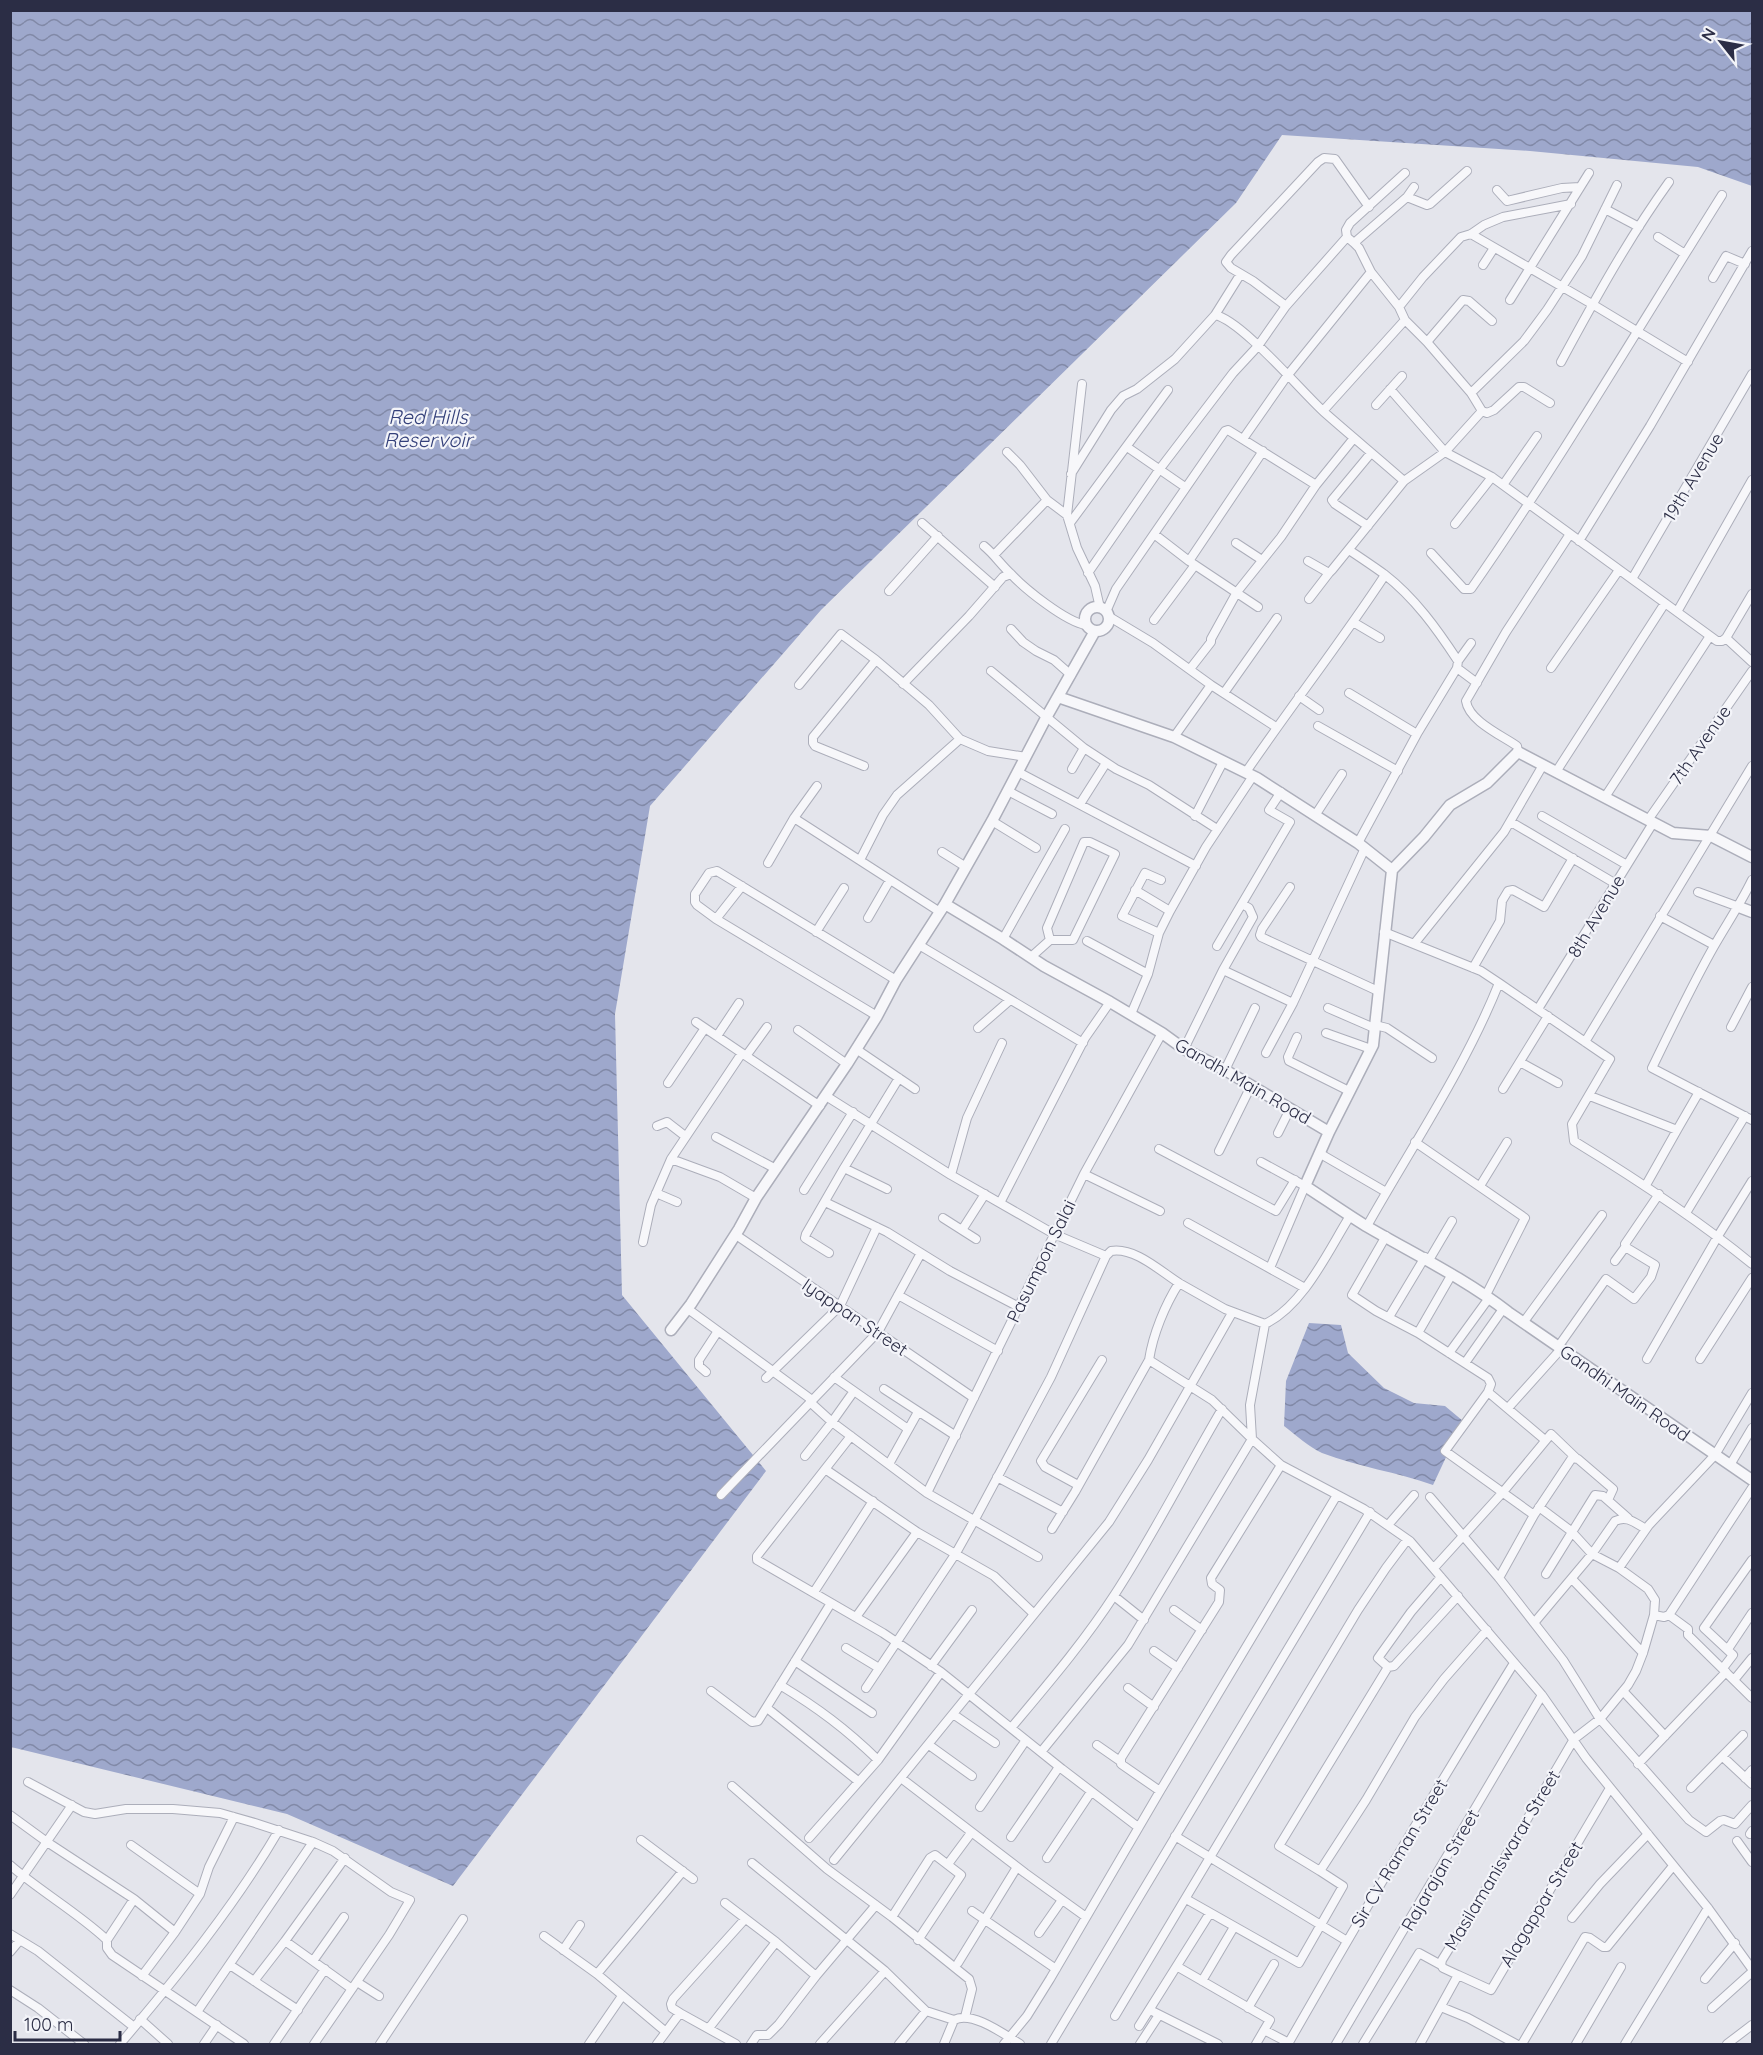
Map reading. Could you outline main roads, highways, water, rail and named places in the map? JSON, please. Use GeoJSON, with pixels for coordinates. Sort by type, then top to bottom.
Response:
{"type":"FeatureCollection","features":[{"type":"Feature","properties":{"kind":"water","name":"Red Hills Reservoir"},"geometry":{"type":"Polygon","coordinates":[[[11,11],[1752,11],[1752,186],[1698,167],[1530,151],[1282,135],[1236,203],[821,610],[650,806],[615,1014],[622,1295],[766,1471],[453,1886],[287,1814],[11,1747],[11,11]]]}},
{"type":"Feature","properties":{"kind":"water"},"geometry":{"type":"Polygon","coordinates":[[[1309,1323],[1341,1325],[1348,1353],[1384,1388],[1414,1403],[1445,1406],[1463,1421],[1433,1485],[1322,1453],[1284,1426],[1286,1381],[1309,1323]]]}}]}
